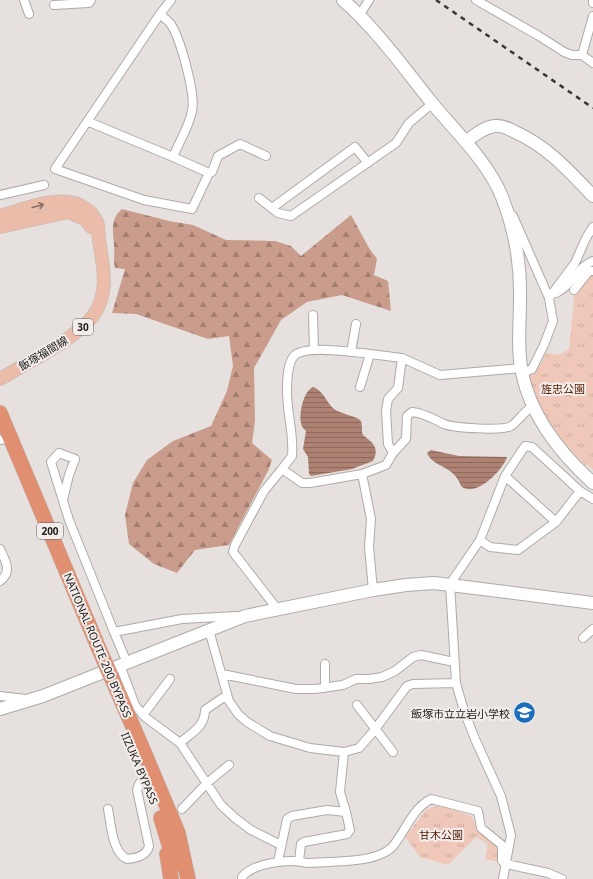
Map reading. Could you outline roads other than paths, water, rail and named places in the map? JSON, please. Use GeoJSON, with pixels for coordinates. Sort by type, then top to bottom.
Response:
{"type":"FeatureCollection","features":[{"type":"Feature","properties":{"kind":"highway","name":"NATIONAL ROUTE 200 BYPASS"},"geometry":{"type":"LineString","coordinates":[[0,413],[3,439],[136,746],[173,834],[188,879]]}},
{"type":"Feature","properties":{"kind":"highway","name":"IIZUKA BYPASS"},"geometry":{"type":"LineString","coordinates":[[136,746],[144,778],[173,834],[178,879]]}},
{"type":"Feature","properties":{"kind":"highway"},"geometry":{"type":"LineString","coordinates":[[171,879],[167,856],[173,834],[185,845],[195,879]]}},
{"type":"Feature","properties":{"kind":"main road","name":"飯塚福間線"},"geometry":{"type":"LineString","coordinates":[[0,216],[49,203],[73,203],[83,206],[91,213],[97,223],[104,271],[104,286],[101,301],[94,315],[84,326],[65,340],[0,379]]}},
{"type":"Feature","properties":{"kind":"main road","name":"飯塚福間線"},"geometry":{"type":"LineString","coordinates":[[0,227],[68,212],[85,219],[98,236]]}},
{"type":"Feature","properties":{"kind":"street"},"geometry":{"type":"LineString","coordinates":[[24,0],[30,14]]}},
{"type":"Feature","properties":{"kind":"street"},"geometry":{"type":"LineString","coordinates":[[54,5],[89,3],[91,0]]}},
{"type":"Feature","properties":{"kind":"street"},"geometry":{"type":"LineString","coordinates":[[171,0],[160,14],[89,122],[55,169],[144,200],[192,209],[209,173],[212,172],[218,156],[240,144],[266,156]]}},
{"type":"Feature","properties":{"kind":"street"},"geometry":{"type":"LineString","coordinates":[[278,610],[233,552],[235,545],[264,491],[291,460],[293,450],[287,392],[289,366],[294,356],[299,352],[314,350],[351,352],[402,358],[440,375],[532,369],[544,346],[553,320],[550,296],[522,233],[480,158],[382,40],[343,0]]}},
{"type":"Feature","properties":{"kind":"street"},"geometry":{"type":"LineString","coordinates":[[359,16],[369,0]]}},
{"type":"Feature","properties":{"kind":"street"},"geometry":{"type":"LineString","coordinates":[[476,0],[564,52],[582,55],[593,63]]}},
{"type":"Feature","properties":{"kind":"street"},"geometry":{"type":"LineString","coordinates":[[160,14],[170,23],[177,38],[190,82],[193,100],[190,119],[173,157]]}},
{"type":"Feature","properties":{"kind":"street"},"geometry":{"type":"LineString","coordinates":[[582,55],[593,16]]}},
{"type":"Feature","properties":{"kind":"street"},"geometry":{"type":"LineString","coordinates":[[259,198],[278,213],[291,216],[396,143],[409,123],[433,103]]}},
{"type":"Feature","properties":{"kind":"street"},"geometry":{"type":"LineString","coordinates":[[89,122],[209,173]]}},
{"type":"Feature","properties":{"kind":"street"},"geometry":{"type":"LineString","coordinates":[[466,142],[486,128],[502,126],[520,134],[549,153],[562,164],[593,196]]}},
{"type":"Feature","properties":{"kind":"street"},"geometry":{"type":"LineString","coordinates":[[272,208],[355,148],[368,163]]}},
{"type":"Feature","properties":{"kind":"street"},"geometry":{"type":"LineString","coordinates":[[0,195],[44,185]]}},
{"type":"Feature","properties":{"kind":"street"},"geometry":{"type":"LineString","coordinates":[[502,195],[512,228],[518,259],[522,370],[533,406],[551,436],[593,483]]}},
{"type":"Feature","properties":{"kind":"street"},"geometry":{"type":"LineString","coordinates":[[550,296],[575,263],[586,238],[593,228]]}},
{"type":"Feature","properties":{"kind":"street"},"geometry":{"type":"LineString","coordinates":[[550,296],[566,287],[584,266],[593,261]]}},
{"type":"Feature","properties":{"kind":"street"},"geometry":{"type":"LineString","coordinates":[[574,290],[589,271],[593,271]]}},
{"type":"Feature","properties":{"kind":"street"},"geometry":{"type":"LineString","coordinates":[[313,315],[314,350]]}},
{"type":"Feature","properties":{"kind":"street"},"geometry":{"type":"LineString","coordinates":[[351,352],[356,324]]}},
{"type":"Feature","properties":{"kind":"street"},"geometry":{"type":"LineString","coordinates":[[360,387],[370,354]]}},
{"type":"Feature","properties":{"kind":"street"},"geometry":{"type":"LineString","coordinates":[[393,453],[388,444],[386,411],[388,399],[398,388],[402,358]]}},
{"type":"Feature","properties":{"kind":"street"},"geometry":{"type":"LineString","coordinates":[[282,469],[302,483],[362,474],[386,465],[393,453],[406,439],[407,416],[412,412],[430,416],[444,424],[457,427],[503,428],[513,425],[524,411],[533,406]]}},
{"type":"Feature","properties":{"kind":"street"},"geometry":{"type":"LineString","coordinates":[[503,879],[511,835],[501,796],[475,739],[464,711],[456,683],[450,584],[480,540],[505,476],[525,446],[532,446],[580,491],[593,499]]}},
{"type":"Feature","properties":{"kind":"street"},"geometry":{"type":"LineString","coordinates":[[63,500],[69,474],[75,459],[59,453],[51,462],[69,520],[114,632],[135,705],[143,715],[180,743],[221,805],[251,830],[281,845]]}},
{"type":"Feature","properties":{"kind":"street"},"geometry":{"type":"LineString","coordinates":[[362,474],[371,519],[368,547],[373,590]]}},
{"type":"Feature","properties":{"kind":"street"},"geometry":{"type":"LineString","coordinates":[[505,476],[556,522]]}},
{"type":"Feature","properties":{"kind":"street"},"geometry":{"type":"LineString","coordinates":[[480,540],[490,547],[518,550],[556,522],[580,491]]}},
{"type":"Feature","properties":{"kind":"street"},"geometry":{"type":"LineString","coordinates":[[0,549],[8,569],[6,575],[0,581]]}},
{"type":"Feature","properties":{"kind":"street"},"geometry":{"type":"LineString","coordinates":[[114,632],[182,620],[245,616],[373,590],[406,585],[434,583],[593,603]]}},
{"type":"Feature","properties":{"kind":"street"},"geometry":{"type":"LineString","coordinates":[[0,709],[32,699],[245,616]]}},
{"type":"Feature","properties":{"kind":"street"},"geometry":{"type":"LineString","coordinates":[[583,638],[593,628]]}},
{"type":"Feature","properties":{"kind":"street"},"geometry":{"type":"LineString","coordinates":[[209,630],[229,701],[238,714],[247,722],[270,736],[310,748],[344,752],[359,748],[407,686],[413,684],[456,683]]}},
{"type":"Feature","properties":{"kind":"street"},"geometry":{"type":"LineString","coordinates":[[222,674],[296,689],[325,688],[356,679],[382,677],[395,671],[413,657],[421,656],[454,662]]}},
{"type":"Feature","properties":{"kind":"street"},"geometry":{"type":"LineString","coordinates":[[325,664],[325,688]]}},
{"type":"Feature","properties":{"kind":"street"},"geometry":{"type":"LineString","coordinates":[[143,715],[170,679]]}},
{"type":"Feature","properties":{"kind":"street"},"geometry":{"type":"LineString","coordinates":[[180,743],[201,725],[205,719],[205,710],[227,695]]}},
{"type":"Feature","properties":{"kind":"street"},"geometry":{"type":"LineString","coordinates":[[0,696],[32,699]]}},
{"type":"Feature","properties":{"kind":"street"},"geometry":{"type":"LineString","coordinates":[[357,705],[393,752]]}},
{"type":"Feature","properties":{"kind":"street"},"geometry":{"type":"LineString","coordinates":[[299,861],[301,844],[304,842],[347,834],[350,830],[340,792],[344,752]]}},
{"type":"Feature","properties":{"kind":"street"},"geometry":{"type":"LineString","coordinates":[[182,809],[207,783],[229,765]]}},
{"type":"Feature","properties":{"kind":"street"},"geometry":{"type":"LineString","coordinates":[[108,809],[116,846],[122,854],[127,859],[143,855],[148,850],[149,846],[138,790],[139,784],[144,778]]}},
{"type":"Feature","properties":{"kind":"street"},"geometry":{"type":"LineString","coordinates":[[242,879],[247,870],[278,862],[299,861],[307,863],[372,857],[383,853],[392,847],[413,814],[431,799],[478,811],[481,828],[502,845],[502,861],[506,864],[548,872],[562,879]]}},
{"type":"Feature","properties":{"kind":"street"},"geometry":{"type":"LineString","coordinates":[[278,862],[287,819],[292,816],[328,810],[346,812]]}},
{"type":"Feature","properties":{"kind":"railway"},"geometry":{"type":"LineString","coordinates":[[436,0],[593,108]]}},
{"type":"Feature","properties":{"kind":"place","name":"飯塚市立立岩小学校"},"geometry":{"type":"Point","coordinates":[525,713]}},
{"type":"Feature","properties":{"kind":"park label","name":"旌忠公園"},"geometry":{"type":"Point","coordinates":[563,388]}},
{"type":"Feature","properties":{"kind":"park label","name":"甘木公園"},"geometry":{"type":"Point","coordinates":[441,834]}}]}
